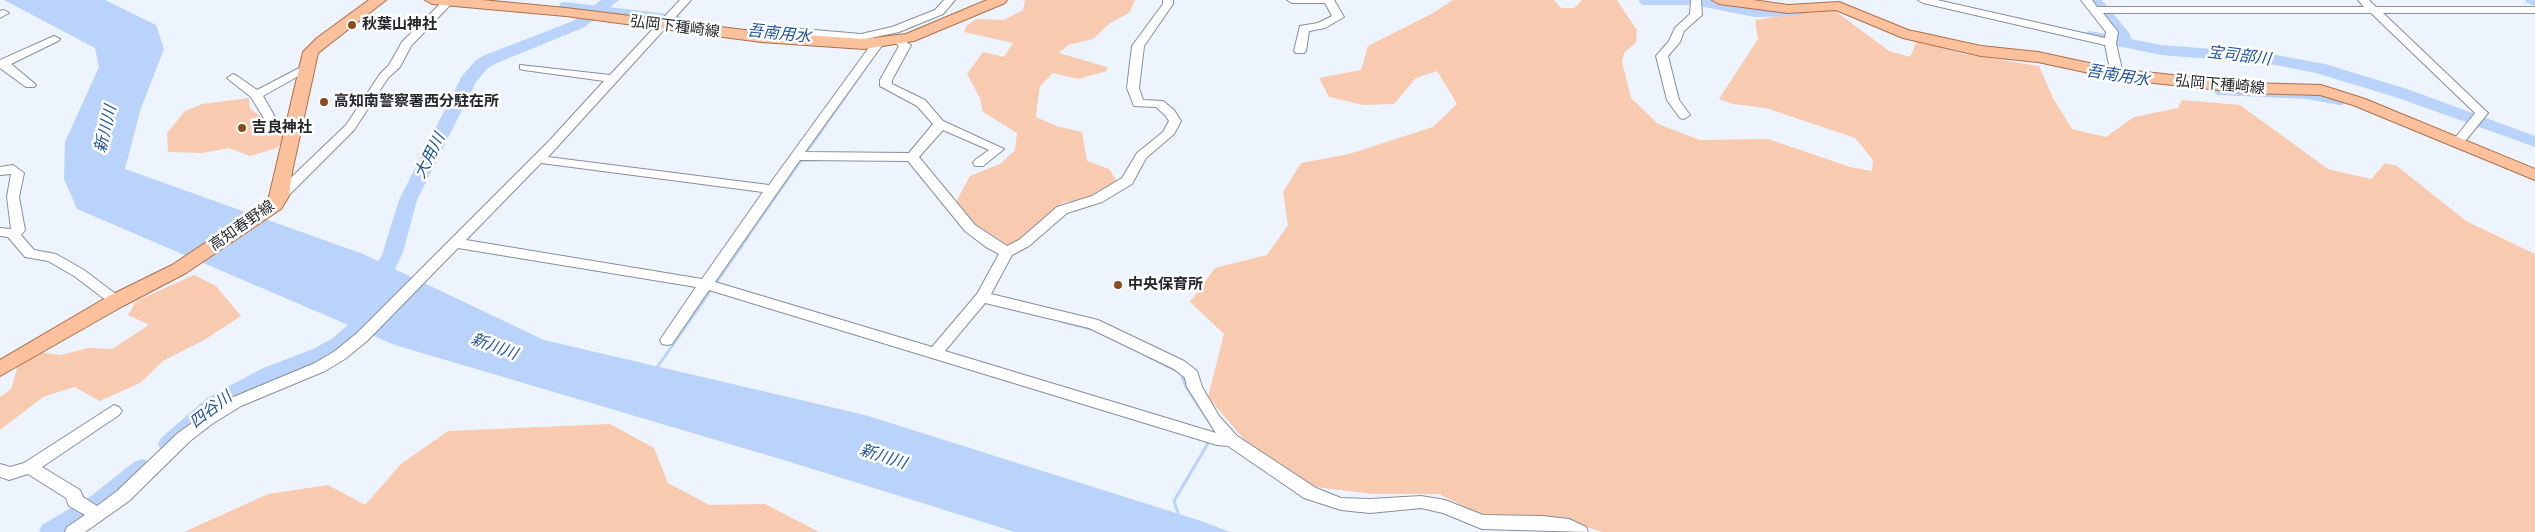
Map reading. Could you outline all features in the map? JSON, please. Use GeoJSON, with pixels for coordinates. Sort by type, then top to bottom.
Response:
{"type":"FeatureCollection","features":[{"type":"Feature","properties":{"kind":"main road","name":"高知春野線"},"geometry":{"type":"LineString","coordinates":[[0,369],[116,301],[179,269],[267,211],[280,196],[283,172],[294,130],[306,68],[314,47],[379,0]]}},
{"type":"Feature","properties":{"kind":"main road","name":"弘岡下種崎線"},"geometry":{"type":"LineString","coordinates":[[432,0],[497,4],[610,19],[666,21],[804,41],[895,37],[1000,0]]}},
{"type":"Feature","properties":{"kind":"main road","name":"弘岡下種崎線"},"geometry":{"type":"LineString","coordinates":[[1719,0],[1788,10],[1826,4],[1839,6],[1904,33],[1981,51],[2038,57],[2117,74],[2247,88],[2321,90],[2359,102],[2535,175]]}},
{"type":"Feature","properties":{"kind":"street"},"geometry":{"type":"LineString","coordinates":[[73,532],[95,513],[123,496],[184,437],[207,420],[236,402],[320,367],[340,355],[362,337],[614,79],[686,0]]}},
{"type":"Feature","properties":{"kind":"street"},"geometry":{"type":"LineString","coordinates":[[667,340],[712,285],[772,189],[796,156],[895,37],[939,12],[950,0]]}},
{"type":"Feature","properties":{"kind":"street"},"geometry":{"type":"LineString","coordinates":[[935,353],[982,297],[1008,252],[1024,243],[1062,210],[1097,199],[1127,181],[1140,156],[1168,134],[1175,121],[1170,112],[1160,104],[1138,103],[1134,88],[1138,46],[1168,4],[1168,0]]}},
{"type":"Feature","properties":{"kind":"street"},"geometry":{"type":"LineString","coordinates":[[1292,0],[1328,0],[1338,18],[1321,26],[1304,28],[1300,51]]}},
{"type":"Feature","properties":{"kind":"street"},"geometry":{"type":"LineString","coordinates":[[1923,0],[2111,40]]}},
{"type":"Feature","properties":{"kind":"street"},"geometry":{"type":"LineString","coordinates":[[2086,0],[2112,32],[2111,40],[2117,74]]}},
{"type":"Feature","properties":{"kind":"street"},"geometry":{"type":"LineString","coordinates":[[2363,0],[2482,113],[2457,143]]}},
{"type":"Feature","properties":{"kind":"street"},"geometry":{"type":"LineString","coordinates":[[280,196],[350,126],[384,76],[394,67],[406,44],[449,1]]}},
{"type":"Feature","properties":{"kind":"street"},"geometry":{"type":"LineString","coordinates":[[1684,115],[1673,100],[1665,75],[1662,56],[1674,42],[1679,30],[1696,15],[1696,1]]}},
{"type":"Feature","properties":{"kind":"street"},"geometry":{"type":"LineString","coordinates":[[2096,10],[2535,10]]}},
{"type":"Feature","properties":{"kind":"street"},"geometry":{"type":"LineString","coordinates":[[763,34],[895,37],[905,45],[886,80],[886,86],[921,103],[939,124],[998,149],[979,163]]}},
{"type":"Feature","properties":{"kind":"street"},"geometry":{"type":"LineString","coordinates":[[30,85],[2,64],[54,39]]}},
{"type":"Feature","properties":{"kind":"street"},"geometry":{"type":"LineString","coordinates":[[524,67],[614,79]]}},
{"type":"Feature","properties":{"kind":"street"},"geometry":{"type":"LineString","coordinates":[[256,95],[306,68]]}},
{"type":"Feature","properties":{"kind":"street"},"geometry":{"type":"LineString","coordinates":[[233,78],[256,95],[275,127],[294,130]]}},
{"type":"Feature","properties":{"kind":"street"},"geometry":{"type":"LineString","coordinates":[[796,156],[912,157],[938,128],[939,124]]}},
{"type":"Feature","properties":{"kind":"street"},"geometry":{"type":"LineString","coordinates":[[912,157],[970,228],[991,244],[1008,252]]}},
{"type":"Feature","properties":{"kind":"street"},"geometry":{"type":"LineString","coordinates":[[537,159],[772,189]]}},
{"type":"Feature","properties":{"kind":"street"},"geometry":{"type":"LineString","coordinates":[[0,171],[13,169],[18,172],[13,197],[14,214],[18,230],[7,233]]}},
{"type":"Feature","properties":{"kind":"street"},"geometry":{"type":"LineString","coordinates":[[7,233],[30,254],[51,258],[79,273],[116,301]]}},
{"type":"Feature","properties":{"kind":"street"},"geometry":{"type":"LineString","coordinates":[[455,243],[712,285],[1217,439],[1232,440]]}},
{"type":"Feature","properties":{"kind":"street"},"geometry":{"type":"LineString","coordinates":[[982,297],[1093,324],[1179,366],[1192,375],[1194,388],[1214,420],[1232,440],[1310,493],[1341,504],[1370,506],[1421,502],[1445,507],[1482,522],[1505,524],[1542,523],[1569,526],[1580,532]]}},
{"type":"Feature","properties":{"kind":"street"},"geometry":{"type":"LineString","coordinates":[[0,470],[9,474],[30,467],[114,411]]}},
{"type":"Feature","properties":{"kind":"street"},"geometry":{"type":"LineString","coordinates":[[30,467],[74,494],[75,501],[95,513]]}},
{"type":"Feature","properties":{"kind":"shaded area"},"geometry":{"type":"Polygon","coordinates":[[[1025,0],[1135,0],[1129,13],[1110,23],[1093,39],[1068,45],[1059,53],[1107,67],[1107,71],[1078,79],[1053,73],[1040,86],[1036,117],[1056,126],[1082,132],[1087,161],[1109,169],[1117,181],[1090,198],[1062,203],[1041,221],[1032,234],[1003,248],[988,240],[955,204],[970,176],[1000,164],[1015,150],[1017,133],[983,112],[980,98],[967,74],[983,52],[1004,57],[1013,43],[964,32],[966,26],[976,19],[1004,20],[1023,10],[1025,0]]]}},
{"type":"Feature","properties":{"kind":"shaded area"},"geometry":{"type":"Polygon","coordinates":[[[1453,0],[1554,0],[1561,8],[1574,8],[1582,0],[1617,0],[1637,30],[1636,42],[1624,53],[1622,62],[1631,98],[1658,124],[1700,140],[1768,139],[1850,167],[1872,171],[1873,160],[1855,138],[1766,108],[1733,104],[1719,99],[1758,39],[1755,20],[1817,10],[1834,10],[1889,51],[1910,57],[1917,41],[1964,54],[2039,66],[2053,98],[2072,129],[2106,137],[2134,117],[2178,108],[2182,100],[2240,105],[2328,169],[2371,179],[2385,163],[2397,166],[2466,221],[2535,254],[2535,532],[1603,532],[1561,520],[1495,522],[1439,494],[1373,494],[1307,486],[1252,449],[1208,397],[1224,334],[1190,302],[1215,268],[1267,255],[1288,225],[1283,192],[1301,163],[1349,154],[1433,127],[1457,104],[1437,71],[1416,78],[1394,104],[1363,105],[1329,97],[1319,78],[1361,70],[1368,46],[1433,13],[1453,0]]]}},
{"type":"Feature","properties":{"kind":"shaded area"},"geometry":{"type":"Polygon","coordinates":[[[249,98],[250,109],[263,118],[272,131],[287,137],[277,148],[250,156],[229,148],[202,153],[168,152],[167,133],[185,111],[202,104],[249,98]]]}},
{"type":"Feature","properties":{"kind":"shaded area"},"geometry":{"type":"Polygon","coordinates":[[[194,275],[216,286],[241,316],[204,340],[163,361],[140,383],[100,401],[74,387],[43,397],[0,430],[0,397],[11,389],[18,365],[38,352],[61,355],[88,348],[112,349],[149,325],[128,315],[136,301],[194,275]]]}},
{"type":"Feature","properties":{"kind":"shaded area"},"geometry":{"type":"Polygon","coordinates":[[[610,424],[654,448],[668,483],[709,505],[765,504],[819,532],[184,532],[268,494],[328,485],[365,505],[401,464],[448,431],[610,424]]]}},
{"type":"Feature","properties":{"kind":"water","name":"新川川"},"geometry":{"type":"Polygon","coordinates":[[[4,0],[105,0],[156,25],[164,49],[141,108],[125,169],[363,254],[544,340],[865,415],[1198,520],[1230,532],[1015,532],[787,461],[395,345],[77,209],[64,179],[65,142],[99,67],[95,48],[4,0]]]}},
{"type":"Feature","properties":{"kind":"waterway","name":"大用川"},"geometry":{"type":"LineString","coordinates":[[380,289],[379,282],[393,252],[408,200],[468,80],[482,64],[579,24],[611,0]]}},
{"type":"Feature","properties":{"kind":"waterway","name":"吾南用水"},"geometry":{"type":"LineString","coordinates":[[1644,0],[1687,0]]}},
{"type":"Feature","properties":{"kind":"waterway","name":"吾南用水"},"geometry":{"type":"LineString","coordinates":[[1695,0],[1756,12],[1797,11]]}},
{"type":"Feature","properties":{"kind":"waterway"},"geometry":{"type":"LineString","coordinates":[[2094,0],[2124,37],[2121,42]]}},
{"type":"Feature","properties":{"kind":"waterway","name":"吾南用水"},"geometry":{"type":"LineString","coordinates":[[564,7],[677,20],[683,24],[693,25]]}},
{"type":"Feature","properties":{"kind":"waterway","name":"宝司部川"},"geometry":{"type":"LineString","coordinates":[[2090,36],[2121,42]]}},
{"type":"Feature","properties":{"kind":"waterway","name":"宝司部川"},"geometry":{"type":"LineString","coordinates":[[2121,42],[2161,50],[2265,58],[2319,68],[2404,94],[2535,142]]}},
{"type":"Feature","properties":{"kind":"waterway"},"geometry":{"type":"LineString","coordinates":[[747,238],[871,60]]}},
{"type":"Feature","properties":{"kind":"waterway","name":"吾南用水"},"geometry":{"type":"LineString","coordinates":[[2219,90],[2308,94],[2340,100]]}},
{"type":"Feature","properties":{"kind":"waterway"},"geometry":{"type":"LineString","coordinates":[[656,369],[748,237]]}},
{"type":"Feature","properties":{"kind":"waterway","name":"四谷川"},"geometry":{"type":"LineString","coordinates":[[169,444],[215,404],[269,375],[321,354],[341,343],[376,311]]}},
{"type":"Feature","properties":{"kind":"waterway"},"geometry":{"type":"LineString","coordinates":[[1060,321],[1095,330]]}},
{"type":"Feature","properties":{"kind":"waterway"},"geometry":{"type":"LineString","coordinates":[[1143,354],[1181,373],[1186,387],[1215,431],[1213,435]]}},
{"type":"Feature","properties":{"kind":"waterway"},"geometry":{"type":"LineString","coordinates":[[1179,516],[1174,501],[1210,440]]}},
{"type":"Feature","properties":{"kind":"waterway","name":"四谷川"},"geometry":{"type":"LineString","coordinates":[[51,532],[99,503],[142,468]]}},
{"type":"Feature","properties":{"kind":"place","name":"秋葉山神社"},"geometry":{"type":"Point","coordinates":[352,25]}},
{"type":"Feature","properties":{"kind":"place","name":"高知南警察署西分駐在所"},"geometry":{"type":"Point","coordinates":[324,102]}},
{"type":"Feature","properties":{"kind":"place","name":"吉良神社"},"geometry":{"type":"Point","coordinates":[242,128]}},
{"type":"Feature","properties":{"kind":"place","name":"中央保育所"},"geometry":{"type":"Point","coordinates":[1118,285]}}]}
